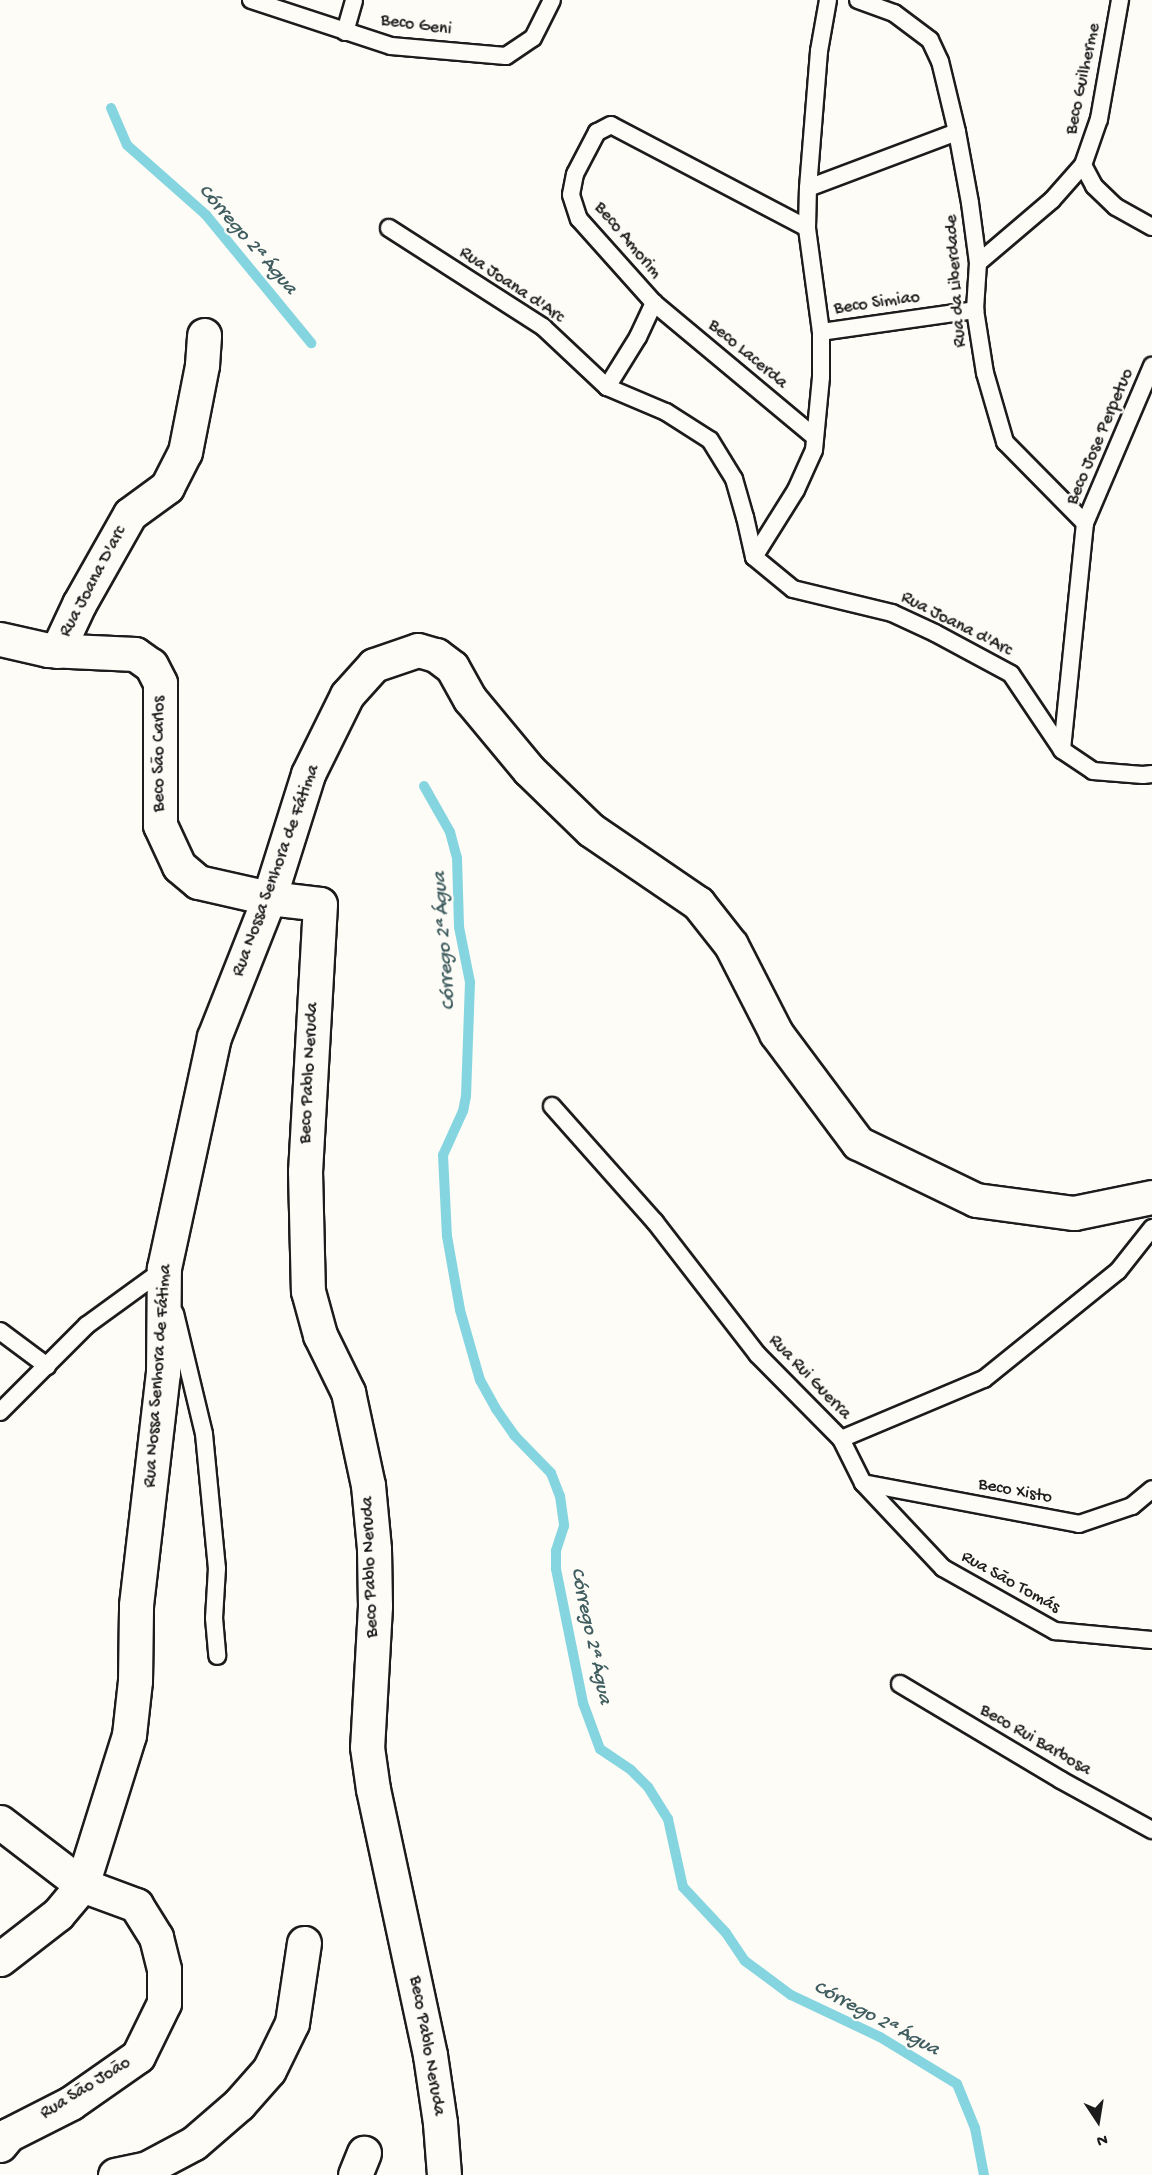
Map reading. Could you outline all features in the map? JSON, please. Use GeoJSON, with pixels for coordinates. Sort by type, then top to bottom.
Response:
{"type":"FeatureCollection","features":[{"type":"Feature","properties":{"kind":"street","name":"Rua Joana D'arc"},"geometry":{"type":"LineString","coordinates":[[0,639],[57,651],[79,604],[130,514],[167,488],[185,452],[202,365],[204,335]]}},
{"type":"Feature","properties":{"kind":"street","name":"Rua Nossa Senhora de Fátima"},"geometry":{"type":"LineString","coordinates":[[0,1959],[58,1914],[81,1885],[129,1735],[135,1681],[136,1605],[163,1373],[165,1268],[214,1037],[269,898],[308,774],[347,694],[374,664],[418,650],[436,655],[452,667],[470,699],[529,770],[591,830],[698,903],[731,945],[776,1033],[858,1143],[976,1200],[1074,1213],[1152,1197]]}},
{"type":"Feature","properties":{"kind":"street","name":"Beco São Carlos"},"geometry":{"type":"LineString","coordinates":[[57,651],[135,654],[151,665],[160,683],[160,825],[179,866],[198,882],[269,898]]}},
{"type":"Feature","properties":{"kind":"street","name":"Beco Pablo Neruda"},"geometry":{"type":"LineString","coordinates":[[269,898],[320,904],[304,1171],[308,1291],[320,1335],[348,1392],[368,1485],[374,1549],[375,1606],[367,1747],[373,1789],[430,2055],[440,2123],[444,2175]]}},
{"type":"Feature","properties":{"kind":"street","name":"Rua São João"},"geometry":{"type":"LineString","coordinates":[[0,1822],[81,1885],[136,1905],[156,1937],[164,1970],[164,2003],[138,2056],[71,2103],[8,2134],[0,2145]]}},
{"type":"Feature","properties":{"kind":"street"},"geometry":{"type":"LineString","coordinates":[[115,2175],[147,2168],[194,2143],[239,2104],[269,2070],[292,2023],[304,1943]]}},
{"type":"Feature","properties":{"kind":"lane","name":"Beco Geni"},"geometry":{"type":"LineString","coordinates":[[251,0],[391,46],[506,56],[533,38],[552,0]]}},
{"type":"Feature","properties":{"kind":"lane"},"geometry":{"type":"LineString","coordinates":[[345,32],[354,0]]}},
{"type":"Feature","properties":{"kind":"lane"},"geometry":{"type":"LineString","coordinates":[[754,557],[796,490],[814,450],[821,377],[821,332],[807,228],[808,188],[819,51],[828,0]]}},
{"type":"Feature","properties":{"kind":"lane","name":"Rua da Liberdade"},"geometry":{"type":"LineString","coordinates":[[858,0],[894,13],[930,40],[940,61],[957,132],[978,263],[975,310],[985,374],[1005,442],[1085,523]]}},
{"type":"Feature","properties":{"kind":"lane","name":"Beco Guilherme"},"geometry":{"type":"LineString","coordinates":[[978,263],[1052,200],[1083,165],[1099,119],[1120,0]]}},
{"type":"Feature","properties":{"kind":"lane","name":"Beco Amorim"},"geometry":{"type":"LineString","coordinates":[[607,387],[638,337],[654,303],[579,219],[571,195],[575,174],[597,132],[610,125],[807,228]]}},
{"type":"Feature","properties":{"kind":"lane"},"geometry":{"type":"LineString","coordinates":[[808,188],[957,132]]}},
{"type":"Feature","properties":{"kind":"lane"},"geometry":{"type":"LineString","coordinates":[[1083,165],[1094,186],[1116,207],[1152,226]]}},
{"type":"Feature","properties":{"kind":"lane","name":"Rua Joana d'Arc"},"geometry":{"type":"LineString","coordinates":[[389,228],[543,327],[607,387],[666,412],[710,440],[734,479],[754,557],[793,589],[892,613],[1011,674],[1062,750],[1092,771],[1152,774]]}},
{"type":"Feature","properties":{"kind":"lane","name":"Beco Lacerda"},"geometry":{"type":"LineString","coordinates":[[654,303],[815,437]]}},
{"type":"Feature","properties":{"kind":"lane","name":"Beco Simiao"},"geometry":{"type":"LineString","coordinates":[[821,332],[975,310]]}},
{"type":"Feature","properties":{"kind":"lane","name":"Beco Jose Perpetuo"},"geometry":{"type":"LineString","coordinates":[[1085,523],[1152,366]]}},
{"type":"Feature","properties":{"kind":"lane"},"geometry":{"type":"LineString","coordinates":[[1062,750],[1085,523]]}},
{"type":"Feature","properties":{"kind":"lane","name":"Rua Rui Guerra"},"geometry":{"type":"LineString","coordinates":[[552,1106],[655,1222],[757,1354],[841,1438],[984,1379],[1118,1271],[1152,1228]]}},
{"type":"Feature","properties":{"kind":"lane"},"geometry":{"type":"LineString","coordinates":[[0,1412],[87,1325],[165,1268],[204,1434],[217,1568],[214,1618],[217,1656]]}},
{"type":"Feature","properties":{"kind":"lane"},"geometry":{"type":"LineString","coordinates":[[0,1331],[47,1366]]}},
{"type":"Feature","properties":{"kind":"lane","name":"Rua São Tomás"},"geometry":{"type":"LineString","coordinates":[[841,1438],[863,1483],[943,1568],[1055,1631],[1152,1640]]}},
{"type":"Feature","properties":{"kind":"lane","name":"Beco Xisto"},"geometry":{"type":"LineString","coordinates":[[863,1483],[1079,1524],[1132,1506],[1152,1489]]}},
{"type":"Feature","properties":{"kind":"lane","name":"Beco Rui Barbosa"},"geometry":{"type":"LineString","coordinates":[[900,1684],[1061,1780],[1152,1830]]}},
{"type":"Feature","properties":{"kind":"waterway","name":"Córrego 2ª Água"},"geometry":{"type":"LineString","coordinates":[[111,108],[127,145],[206,215],[311,343]]}},
{"type":"Feature","properties":{"kind":"waterway","name":"Córrego 2ª Água"},"geometry":{"type":"LineString","coordinates":[[424,786],[450,832],[457,858],[459,927],[470,982],[466,1096],[463,1111],[443,1155],[447,1236],[460,1310],[480,1380],[514,1435],[551,1473],[560,1496],[564,1526],[556,1551],[556,1569],[583,1703],[600,1749],[631,1770],[648,1787],[668,1819],[683,1887],[726,1933],[745,1961],[791,1995],[880,2037],[957,2084],[975,2128],[984,2175]]}}]}
